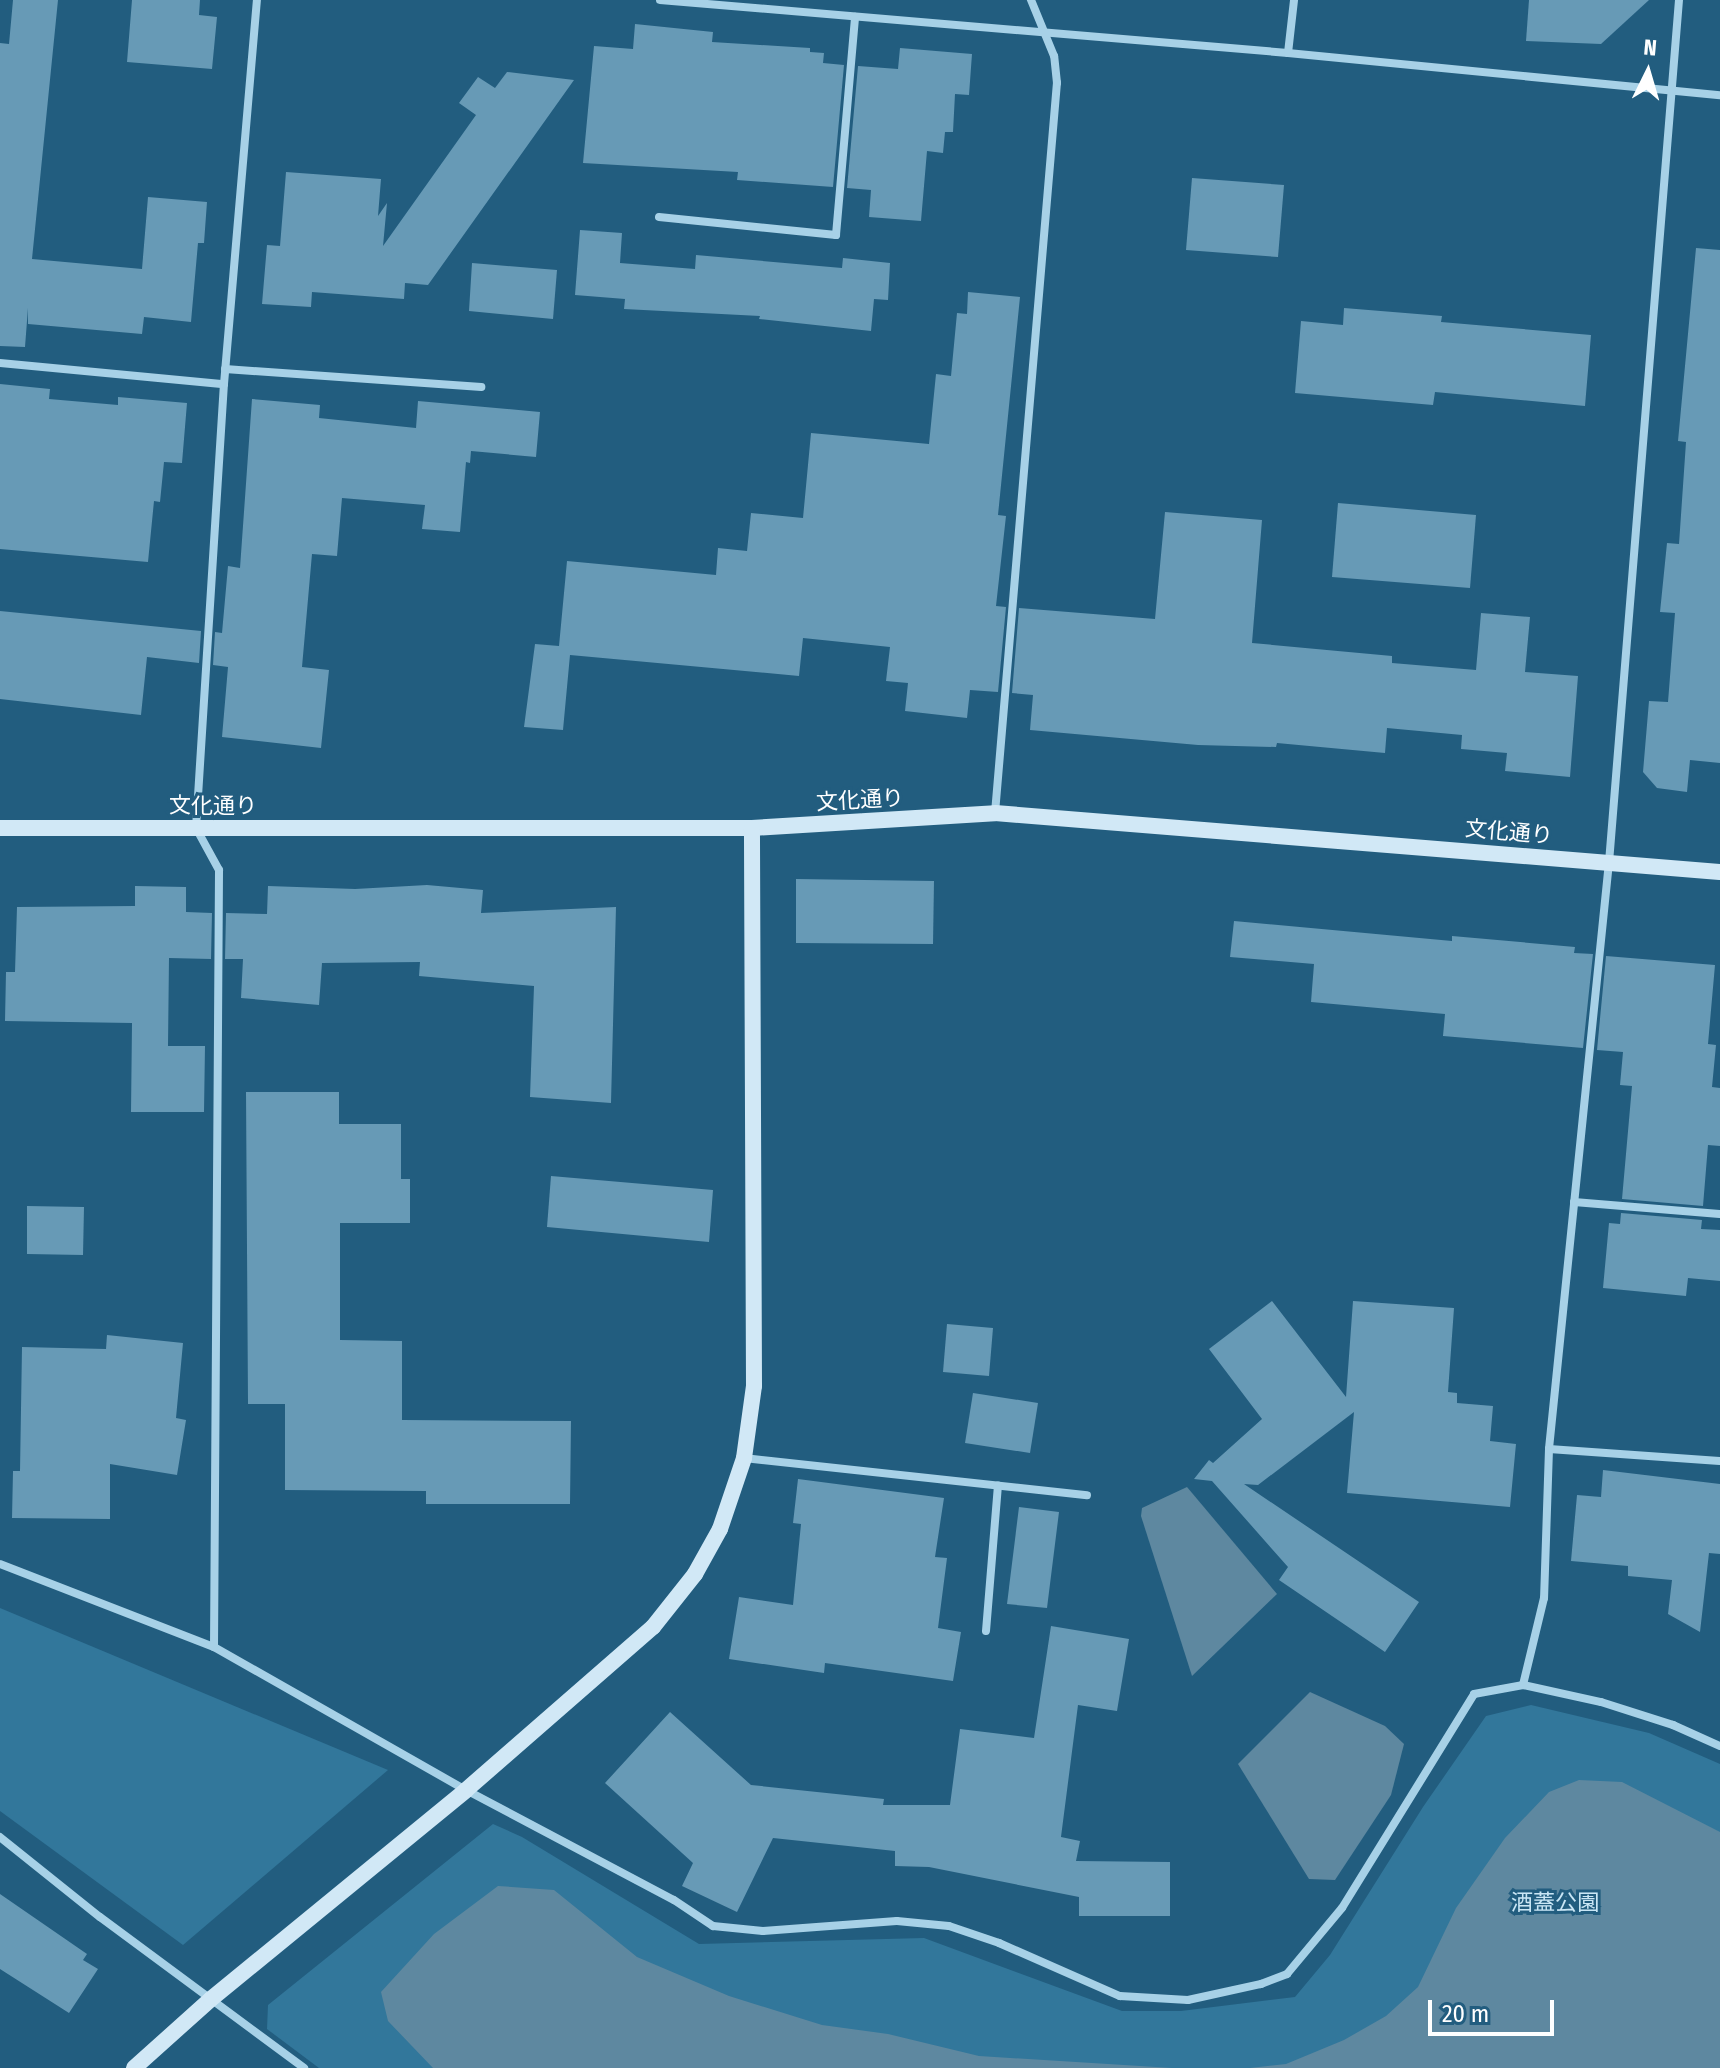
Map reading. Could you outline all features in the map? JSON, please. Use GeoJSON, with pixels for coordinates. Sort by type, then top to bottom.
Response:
{"type":"FeatureCollection","features":[{"type":"Feature","properties":{"kind":"street"},"geometry":{"type":"LineString","coordinates":[[214,1647],[219,870],[196,828],[225,369],[257,0]]}},
{"type":"Feature","properties":{"kind":"street"},"geometry":{"type":"LineString","coordinates":[[660,0],[1288,53],[1720,95]]}},
{"type":"Feature","properties":{"kind":"street"},"geometry":{"type":"LineString","coordinates":[[995,813],[1057,83],[1054,56],[1031,0]]}},
{"type":"Feature","properties":{"kind":"street"},"geometry":{"type":"LineString","coordinates":[[1288,53],[1294,0]]}},
{"type":"Feature","properties":{"kind":"street"},"geometry":{"type":"LineString","coordinates":[[1523,1685],[1544,1598],[1549,1449],[1609,862],[1679,0]]}},
{"type":"Feature","properties":{"kind":"street"},"geometry":{"type":"LineString","coordinates":[[659,217],[836,235],[855,17]]}},
{"type":"Feature","properties":{"kind":"street"},"geometry":{"type":"LineString","coordinates":[[0,363],[224,384]]}},
{"type":"Feature","properties":{"kind":"street"},"geometry":{"type":"LineString","coordinates":[[225,369],[481,387]]}},
{"type":"Feature","properties":{"kind":"street","name":"文化通り"},"geometry":{"type":"LineString","coordinates":[[3,825],[752,828],[995,813],[1720,872]]}},
{"type":"Feature","properties":{"kind":"street"},"geometry":{"type":"LineString","coordinates":[[134,2068],[211,1999],[466,1790],[653,1627],[695,1574],[720,1529],[744,1458],[753,1415],[752,828]]}},
{"type":"Feature","properties":{"kind":"street"},"geometry":{"type":"LineString","coordinates":[[1574,1202],[1720,1214]]}},
{"type":"Feature","properties":{"kind":"street"},"geometry":{"type":"LineString","coordinates":[[1549,1449],[1720,1461]]}},
{"type":"Feature","properties":{"kind":"street"},"geometry":{"type":"LineString","coordinates":[[744,1458],[1087,1495]]}},
{"type":"Feature","properties":{"kind":"street"},"geometry":{"type":"LineString","coordinates":[[986,1631],[998,1485]]}},
{"type":"Feature","properties":{"kind":"street"},"geometry":{"type":"LineString","coordinates":[[0,1564],[214,1647],[466,1790],[674,1900],[713,1926],[763,1931],[897,1921],[949,1926],[999,1943],[1120,1996],[1188,2000],[1261,1984],[1287,1974],[1342,1908],[1474,1694],[1523,1685],[1601,1702],[1673,1725],[1720,1746]]}},
{"type":"Feature","properties":{"kind":"street"},"geometry":{"type":"LineString","coordinates":[[0,1837],[100,1917],[304,2068]]}},
{"type":"Feature","properties":{"kind":"green space"},"geometry":{"type":"Polygon","coordinates":[[[0,1608],[388,1770],[183,1945],[0,1811],[0,1608]]]}},
{"type":"Feature","properties":{"kind":"green space","name":"酒蓋公園"},"geometry":{"type":"Polygon","coordinates":[[[1531,1705],[1649,1733],[1720,1764],[1720,2068],[319,2068],[267,2029],[268,2005],[493,1824],[522,1837],[699,1944],[924,1938],[1122,2011],[1181,2011],[1295,1997],[1330,1955],[1423,1807],[1486,1716],[1531,1705]]]}},
{"type":"Feature","properties":{"kind":"shaded area"},"geometry":{"type":"Polygon","coordinates":[[[1187,1487],[1277,1594],[1192,1676],[1141,1516],[1142,1508],[1187,1487]]]}},
{"type":"Feature","properties":{"kind":"shaded area"},"geometry":{"type":"Polygon","coordinates":[[[1310,1692],[1385,1726],[1404,1744],[1391,1795],[1335,1880],[1309,1879],[1238,1764],[1310,1692]]]}},
{"type":"Feature","properties":{"kind":"shaded area"},"geometry":{"type":"Polygon","coordinates":[[[1579,1780],[1622,1782],[1720,1832],[1720,2068],[1250,2068],[1286,2064],[1344,2040],[1386,2016],[1418,1987],[1456,1908],[1505,1838],[1549,1792],[1579,1780]]]}},
{"type":"Feature","properties":{"kind":"shaded area"},"geometry":{"type":"Polygon","coordinates":[[[498,1886],[554,1890],[637,1957],[729,1996],[822,2025],[888,2034],[979,2056],[1172,2068],[433,2068],[388,2021],[381,1992],[434,1934],[498,1886]]]}},
{"type":"Feature","properties":{"kind":"building"},"geometry":{"type":"Polygon","coordinates":[[[13,0],[58,0],[32,259],[142,269],[148,197],[207,202],[204,243],[198,243],[191,322],[144,317],[142,334],[28,324],[28,308],[25,347],[0,346],[0,43],[9,44],[13,0]]]}},
{"type":"Feature","properties":{"kind":"building"},"geometry":{"type":"Polygon","coordinates":[[[132,0],[200,0],[199,15],[217,17],[212,69],[127,62],[132,0]]]}},
{"type":"Feature","properties":{"kind":"building"},"geometry":{"type":"Polygon","coordinates":[[[1529,0],[1649,0],[1601,44],[1526,41],[1529,0]]]}},
{"type":"Feature","properties":{"kind":"building"},"geometry":{"type":"Polygon","coordinates":[[[635,24],[713,32],[712,42],[810,48],[810,52],[824,53],[823,63],[844,65],[833,187],[737,180],[738,172],[583,163],[594,46],[633,49],[635,24]]]}},
{"type":"Feature","properties":{"kind":"building"},"geometry":{"type":"Polygon","coordinates":[[[900,48],[972,54],[969,95],[955,94],[953,132],[945,132],[943,153],[927,151],[921,221],[869,217],[871,190],[847,188],[858,66],[898,69],[900,48]]]}},
{"type":"Feature","properties":{"kind":"building"},"geometry":{"type":"Polygon","coordinates":[[[507,72],[574,80],[428,285],[405,283],[404,299],[312,292],[311,307],[262,304],[267,245],[280,246],[286,172],[381,179],[378,216],[387,203],[383,246],[476,115],[459,103],[478,77],[495,88],[507,72]]]}},
{"type":"Feature","properties":{"kind":"building"},"geometry":{"type":"Polygon","coordinates":[[[1192,178],[1284,185],[1278,257],[1186,250],[1192,178]]]}},
{"type":"Feature","properties":{"kind":"building"},"geometry":{"type":"Polygon","coordinates":[[[580,230],[622,233],[620,263],[695,269],[696,255],[842,268],[843,258],[890,263],[888,300],[874,299],[871,331],[759,319],[760,316],[624,309],[625,299],[575,295],[580,230]]]}},
{"type":"Feature","properties":{"kind":"building"},"geometry":{"type":"Polygon","coordinates":[[[1696,248],[1720,250],[1720,763],[1690,760],[1687,792],[1657,788],[1643,772],[1649,701],[1668,702],[1675,613],[1660,612],[1667,543],[1679,544],[1686,442],[1678,441],[1696,248]]]}},
{"type":"Feature","properties":{"kind":"building"},"geometry":{"type":"Polygon","coordinates":[[[472,263],[557,270],[553,319],[469,311],[472,263]]]}},
{"type":"Feature","properties":{"kind":"building"},"geometry":{"type":"Polygon","coordinates":[[[968,292],[1020,297],[998,515],[1006,516],[996,606],[1006,607],[998,692],[970,690],[967,718],[905,711],[908,683],[886,681],[890,647],[803,638],[799,676],[570,655],[563,730],[524,727],[535,644],[559,646],[567,561],[716,575],[718,548],[747,551],[751,513],[803,518],[811,433],[929,444],[936,374],[951,376],[957,313],[967,314],[968,292]]]}},
{"type":"Feature","properties":{"kind":"building"},"geometry":{"type":"Polygon","coordinates":[[[1344,308],[1442,316],[1441,322],[1591,335],[1585,406],[1435,392],[1433,405],[1295,393],[1301,321],[1343,325],[1344,308]]]}},
{"type":"Feature","properties":{"kind":"building"},"geometry":{"type":"Polygon","coordinates":[[[0,384],[50,389],[49,399],[118,405],[118,397],[187,403],[182,463],[164,462],[160,502],[154,501],[148,562],[0,549],[0,384]]]}},
{"type":"Feature","properties":{"kind":"building"},"geometry":{"type":"Polygon","coordinates":[[[252,399],[320,405],[319,418],[416,428],[418,401],[540,412],[536,457],[471,451],[470,463],[466,462],[460,532],[422,529],[425,505],[342,498],[337,556],[312,554],[302,667],[329,670],[321,748],[222,737],[228,667],[213,665],[215,632],[222,633],[228,566],[240,568],[252,399]]]}},
{"type":"Feature","properties":{"kind":"building"},"geometry":{"type":"Polygon","coordinates":[[[1338,503],[1476,515],[1470,588],[1332,577],[1338,503]]]}},
{"type":"Feature","properties":{"kind":"building"},"geometry":{"type":"Polygon","coordinates":[[[1165,512],[1262,520],[1252,643],[1392,656],[1392,663],[1476,670],[1481,613],[1530,617],[1525,672],[1578,676],[1570,777],[1505,771],[1507,753],[1461,749],[1462,735],[1387,728],[1385,753],[1277,743],[1276,747],[1198,745],[1030,730],[1033,695],[1012,693],[1019,608],[1155,619],[1165,512]]]}},
{"type":"Feature","properties":{"kind":"building"},"geometry":{"type":"Polygon","coordinates":[[[0,611],[201,631],[199,663],[147,657],[141,715],[0,699],[0,611]]]}},
{"type":"Feature","properties":{"kind":"building"},"geometry":{"type":"Polygon","coordinates":[[[796,879],[934,881],[933,944],[796,943],[796,879]]]}},
{"type":"Feature","properties":{"kind":"building"},"geometry":{"type":"Polygon","coordinates":[[[427,885],[483,890],[481,913],[616,907],[611,1103],[530,1097],[534,986],[419,976],[420,962],[322,963],[319,1005],[241,998],[243,959],[225,959],[226,913],[267,914],[268,886],[355,889],[427,885]]]}},
{"type":"Feature","properties":{"kind":"building"},"geometry":{"type":"Polygon","coordinates":[[[135,886],[186,887],[186,912],[212,913],[211,959],[169,958],[168,1046],[205,1046],[204,1112],[131,1112],[132,1023],[5,1021],[6,972],[15,972],[17,907],[135,906],[135,886]]]}},
{"type":"Feature","properties":{"kind":"building"},"geometry":{"type":"Polygon","coordinates":[[[1234,921],[1452,941],[1452,936],[1575,947],[1574,953],[1593,954],[1583,1048],[1443,1036],[1445,1014],[1311,1002],[1314,964],[1230,957],[1234,921]]]}},
{"type":"Feature","properties":{"kind":"building"},"geometry":{"type":"Polygon","coordinates":[[[1606,956],[1715,965],[1708,1044],[1716,1045],[1712,1087],[1720,1088],[1720,1146],[1708,1145],[1703,1206],[1622,1199],[1632,1086],[1620,1085],[1623,1052],[1597,1050],[1606,956]]]}},
{"type":"Feature","properties":{"kind":"building"},"geometry":{"type":"Polygon","coordinates":[[[246,1092],[339,1092],[339,1124],[401,1124],[401,1179],[410,1179],[410,1223],[340,1223],[340,1340],[402,1341],[402,1420],[571,1421],[570,1504],[426,1504],[426,1491],[285,1490],[285,1404],[248,1404],[246,1092]]]}},
{"type":"Feature","properties":{"kind":"building"},"geometry":{"type":"Polygon","coordinates":[[[551,1176],[713,1190],[709,1242],[547,1227],[551,1176]]]}},
{"type":"Feature","properties":{"kind":"building"},"geometry":{"type":"Polygon","coordinates":[[[27,1206],[84,1207],[83,1255],[27,1254],[27,1206]]]}},
{"type":"Feature","properties":{"kind":"building"},"geometry":{"type":"Polygon","coordinates":[[[1621,1213],[1702,1220],[1701,1229],[1720,1230],[1720,1281],[1688,1278],[1686,1296],[1603,1288],[1609,1223],[1620,1224],[1621,1213]]]}},
{"type":"Feature","properties":{"kind":"building"},"geometry":{"type":"Polygon","coordinates":[[[1272,1301],[1346,1397],[1353,1301],[1454,1308],[1448,1392],[1457,1393],[1457,1403],[1493,1406],[1490,1441],[1516,1444],[1510,1507],[1347,1493],[1354,1412],[1258,1485],[1244,1484],[1419,1602],[1385,1652],[1279,1580],[1288,1567],[1212,1481],[1194,1479],[1209,1460],[1213,1463],[1262,1419],[1209,1349],[1272,1301]]]}},
{"type":"Feature","properties":{"kind":"building"},"geometry":{"type":"Polygon","coordinates":[[[947,1324],[993,1328],[989,1376],[943,1372],[947,1324]]]}},
{"type":"Feature","properties":{"kind":"building"},"geometry":{"type":"Polygon","coordinates":[[[107,1335],[183,1343],[176,1418],[186,1420],[177,1475],[110,1464],[110,1519],[12,1518],[13,1471],[20,1471],[22,1347],[106,1349],[107,1335]]]}},
{"type":"Feature","properties":{"kind":"building"},"geometry":{"type":"Polygon","coordinates":[[[973,1393],[1038,1403],[1030,1453],[965,1443],[973,1393]]]}},
{"type":"Feature","properties":{"kind":"building"},"geometry":{"type":"Polygon","coordinates":[[[1603,1470],[1720,1484],[1720,1554],[1709,1553],[1700,1632],[1668,1614],[1672,1580],[1628,1576],[1628,1566],[1571,1561],[1577,1495],[1601,1497],[1603,1470]]]}},
{"type":"Feature","properties":{"kind":"building"},"geometry":{"type":"Polygon","coordinates":[[[798,1479],[944,1498],[935,1557],[947,1558],[938,1628],[961,1632],[953,1681],[825,1663],[824,1673],[729,1659],[739,1597],[793,1605],[801,1524],[793,1523],[798,1479]]]}},
{"type":"Feature","properties":{"kind":"building"},"geometry":{"type":"Polygon","coordinates":[[[1019,1507],[1059,1512],[1047,1608],[1007,1604],[1019,1507]]]}},
{"type":"Feature","properties":{"kind":"building"},"geometry":{"type":"Polygon","coordinates":[[[1051,1626],[1129,1639],[1117,1711],[1078,1705],[1061,1837],[1080,1841],[1076,1861],[1170,1862],[1170,1916],[1079,1916],[1079,1897],[929,1867],[895,1866],[895,1851],[773,1838],[737,1912],[682,1886],[693,1863],[605,1783],[670,1712],[751,1785],[884,1799],[883,1805],[950,1805],[960,1729],[1034,1738],[1051,1626]]]}},
{"type":"Feature","properties":{"kind":"building"},"geometry":{"type":"Polygon","coordinates":[[[0,1894],[87,1954],[83,1960],[98,1969],[69,2013],[0,1969],[0,1894]]]}}]}
